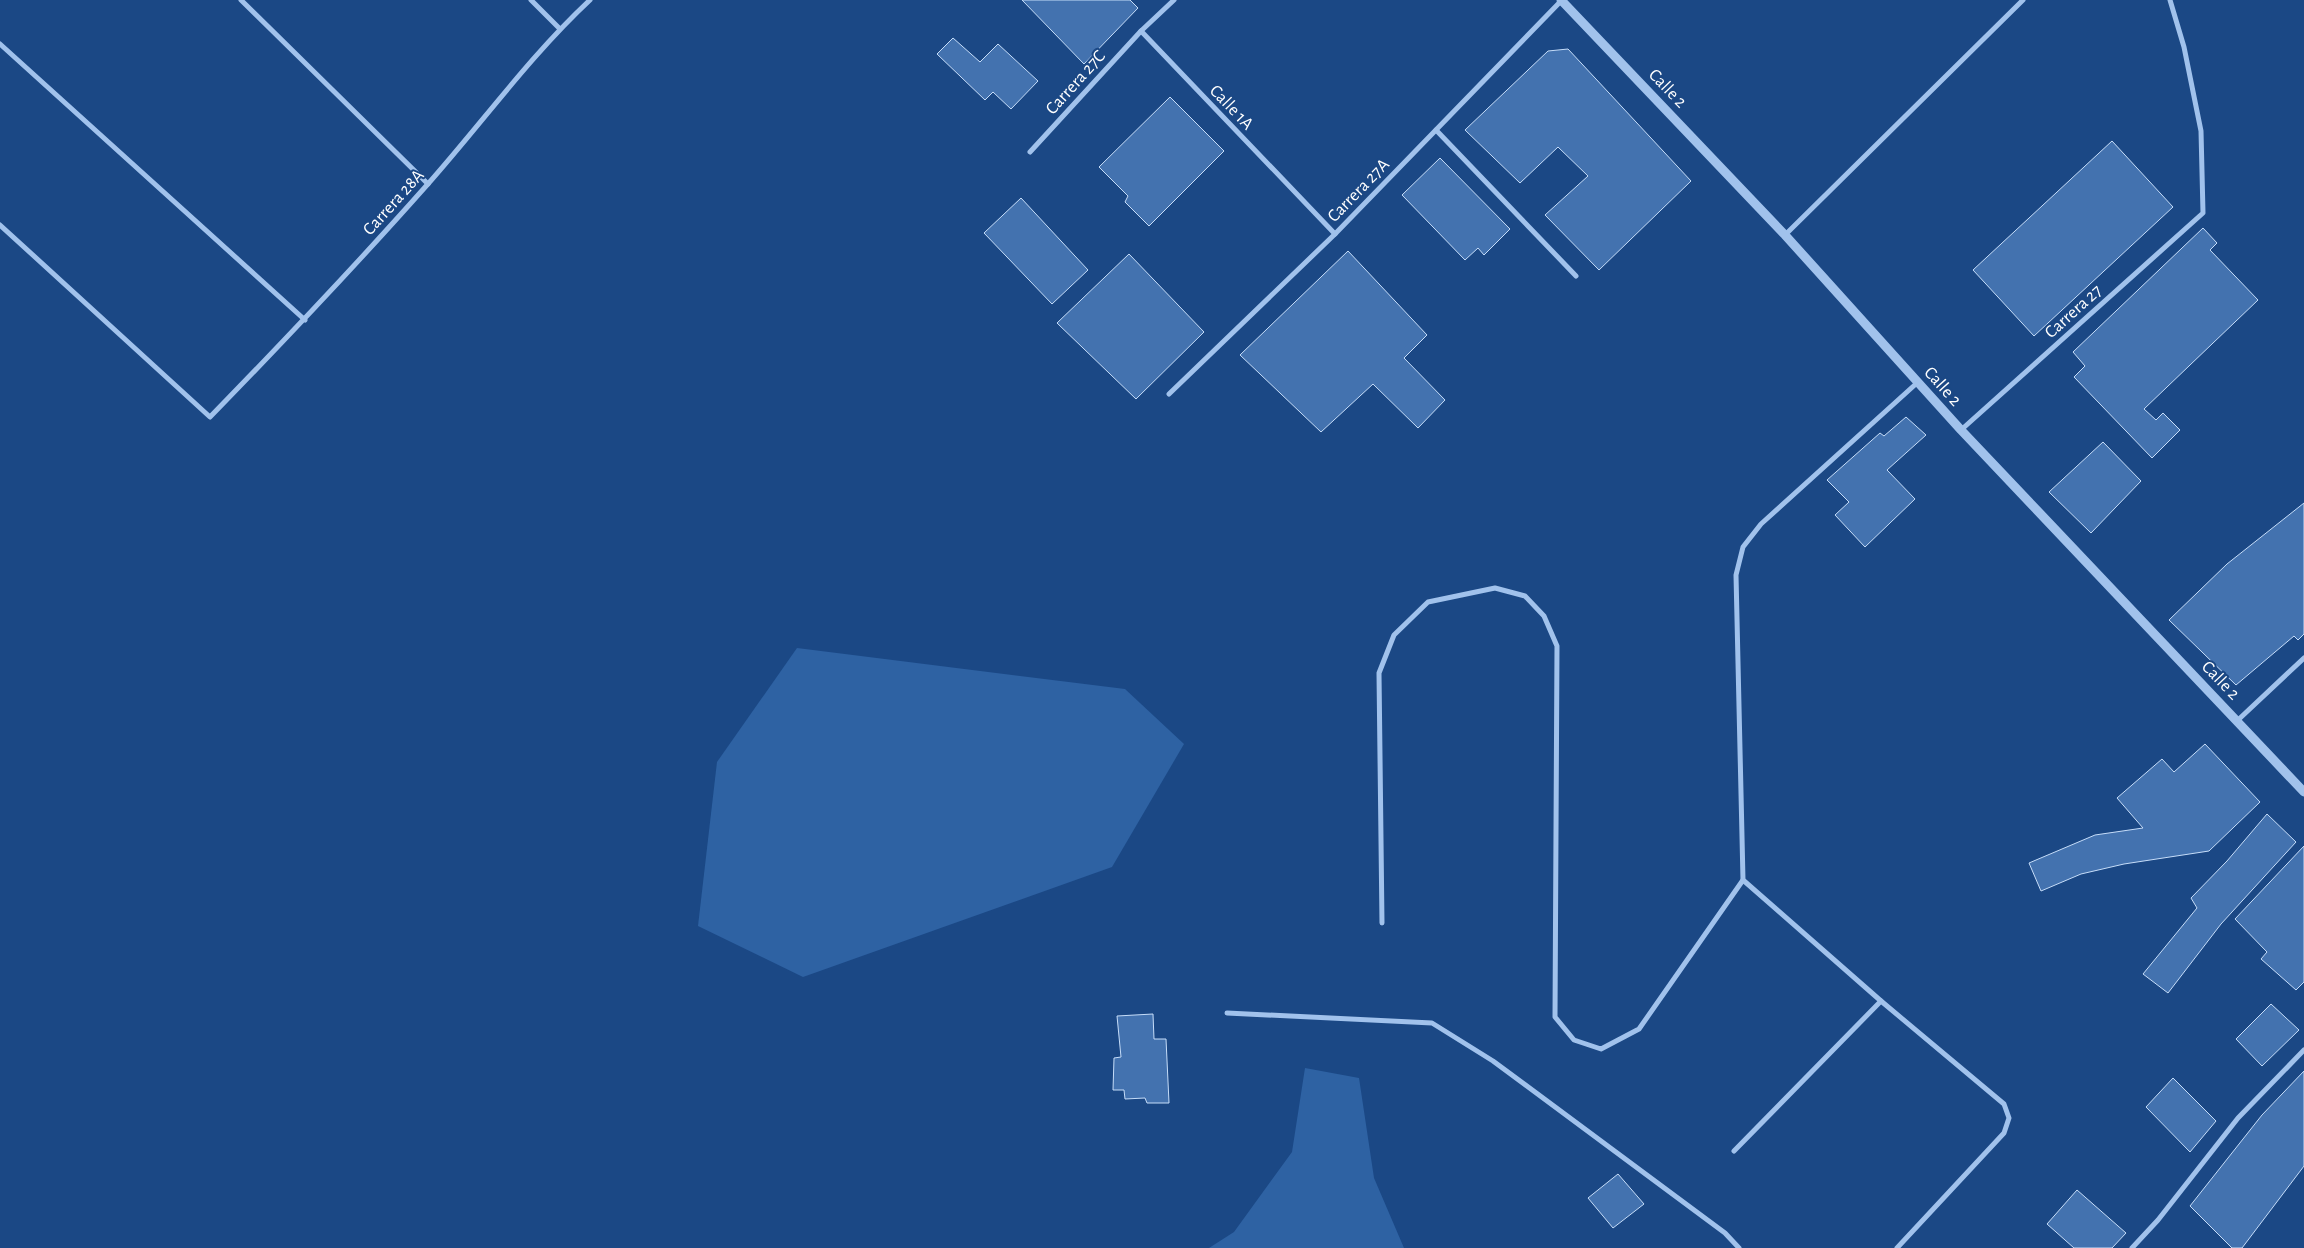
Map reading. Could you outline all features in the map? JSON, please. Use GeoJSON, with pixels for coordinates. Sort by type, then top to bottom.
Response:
{"type":"FeatureCollection","features":[{"type":"Feature","properties":{"kind":"street"},"geometry":{"type":"LineString","coordinates":[[242,0],[428,184]]}},
{"type":"Feature","properties":{"kind":"street"},"geometry":{"type":"LineString","coordinates":[[531,0],[559,28]]}},
{"type":"Feature","properties":{"kind":"street","name":"Carrera 28A"},"geometry":{"type":"LineString","coordinates":[[0,226],[210,417],[305,320],[428,184],[559,28],[590,0]]}},
{"type":"Feature","properties":{"kind":"street"},"geometry":{"type":"LineString","coordinates":[[1141,31],[1174,0]]}},
{"type":"Feature","properties":{"kind":"street","name":"Calle 2"},"geometry":{"type":"LineString","coordinates":[[1561,0],[1785,234],[1961,430],[2238,720],[2304,792]]}},
{"type":"Feature","properties":{"kind":"street","name":"Carrera 27A"},"geometry":{"type":"LineString","coordinates":[[1169,394],[1335,234],[1561,0]]}},
{"type":"Feature","properties":{"kind":"street"},"geometry":{"type":"LineString","coordinates":[[1785,234],[2023,0]]}},
{"type":"Feature","properties":{"kind":"street","name":"Carrera 27"},"geometry":{"type":"LineString","coordinates":[[1961,430],[2203,213],[2201,131],[2184,47],[2170,0]]}},
{"type":"Feature","properties":{"kind":"street","name":"Carrera 27C"},"geometry":{"type":"LineString","coordinates":[[1030,152],[1141,31]]}},
{"type":"Feature","properties":{"kind":"street","name":"Calle 1A"},"geometry":{"type":"LineString","coordinates":[[1141,31],[1335,234]]}},
{"type":"Feature","properties":{"kind":"street"},"geometry":{"type":"LineString","coordinates":[[0,44],[305,320]]}},
{"type":"Feature","properties":{"kind":"street"},"geometry":{"type":"LineString","coordinates":[[1436,130],[1576,276]]}},
{"type":"Feature","properties":{"kind":"street"},"geometry":{"type":"LineString","coordinates":[[1382,923],[1379,673],[1394,635],[1428,602],[1495,588],[1525,596],[1544,616],[1557,646],[1555,1018],[1574,1040],[1601,1049],[1639,1029],[1743,880],[1736,575],[1744,547],[1761,524],[1918,382]]}},
{"type":"Feature","properties":{"kind":"street"},"geometry":{"type":"LineString","coordinates":[[2238,720],[2304,658]]}},
{"type":"Feature","properties":{"kind":"street"},"geometry":{"type":"LineString","coordinates":[[1743,880],[1881,1001],[2004,1104],[2009,1118],[2004,1134],[1897,1248]]}},
{"type":"Feature","properties":{"kind":"street"},"geometry":{"type":"LineString","coordinates":[[1734,1151],[1881,1001]]}},
{"type":"Feature","properties":{"kind":"street"},"geometry":{"type":"LineString","coordinates":[[1226,1013],[1432,1023],[1493,1061],[1725,1233],[1739,1248]]}},
{"type":"Feature","properties":{"kind":"street"},"geometry":{"type":"LineString","coordinates":[[2132,1248],[2158,1220],[2238,1118],[2304,1050]]}},
{"type":"Feature","properties":{"kind":"shaded area"},"geometry":{"type":"Polygon","coordinates":[[[797,648],[1125,689],[1184,744],[1112,867],[803,977],[698,926],[717,762],[797,648]]]}},
{"type":"Feature","properties":{"kind":"shaded area"},"geometry":{"type":"Polygon","coordinates":[[[1305,1068],[1359,1078],[1374,1178],[1404,1248],[1209,1248],[1234,1232],[1292,1152],[1305,1068]]]}},
{"type":"Feature","properties":{"kind":"building"},"geometry":{"type":"Polygon","coordinates":[[[1022,0],[1130,0],[1138,8],[1084,64],[1022,0]]]}},
{"type":"Feature","properties":{"kind":"building"},"geometry":{"type":"Polygon","coordinates":[[[953,38],[980,62],[998,44],[1038,81],[1011,109],[993,92],[985,100],[937,54],[953,38]]]}},
{"type":"Feature","properties":{"kind":"building"},"geometry":{"type":"Polygon","coordinates":[[[1568,49],[1691,181],[1599,270],[1545,215],[1588,176],[1558,147],[1520,183],[1465,130],[1548,51],[1568,49]]]}},
{"type":"Feature","properties":{"kind":"building"},"geometry":{"type":"Polygon","coordinates":[[[1170,97],[1224,151],[1149,226],[1125,202],[1128,196],[1099,167],[1170,97]]]}},
{"type":"Feature","properties":{"kind":"building"},"geometry":{"type":"Polygon","coordinates":[[[2112,141],[2173,207],[2034,336],[1973,270],[2112,141]]]}},
{"type":"Feature","properties":{"kind":"building"},"geometry":{"type":"Polygon","coordinates":[[[1440,158],[1510,229],[1484,255],[1478,248],[1465,260],[1402,195],[1440,158]]]}},
{"type":"Feature","properties":{"kind":"building"},"geometry":{"type":"Polygon","coordinates":[[[1021,198],[1088,270],[1052,304],[984,233],[1021,198]]]}},
{"type":"Feature","properties":{"kind":"building"},"geometry":{"type":"Polygon","coordinates":[[[2203,228],[2217,243],[2210,250],[2258,300],[2144,409],[2156,420],[2163,413],[2180,430],[2152,458],[2074,377],[2085,366],[2073,352],[2203,228]]]}},
{"type":"Feature","properties":{"kind":"building"},"geometry":{"type":"Polygon","coordinates":[[[1348,251],[1427,335],[1404,358],[1445,400],[1418,428],[1373,384],[1321,432],[1240,355],[1348,251]]]}},
{"type":"Feature","properties":{"kind":"building"},"geometry":{"type":"Polygon","coordinates":[[[1129,254],[1204,332],[1136,399],[1057,323],[1129,254]]]}},
{"type":"Feature","properties":{"kind":"building"},"geometry":{"type":"Polygon","coordinates":[[[1906,417],[1926,435],[1887,470],[1915,499],[1865,547],[1835,515],[1849,502],[1827,480],[1880,433],[1884,436],[1906,417]]]}},
{"type":"Feature","properties":{"kind":"building"},"geometry":{"type":"Polygon","coordinates":[[[2103,442],[2141,481],[2091,533],[2049,492],[2103,442]]]}},
{"type":"Feature","properties":{"kind":"building"},"geometry":{"type":"Polygon","coordinates":[[[2304,503],[2304,634],[2298,640],[2294,636],[2236,685],[2169,620],[2227,564],[2304,503]]]}},
{"type":"Feature","properties":{"kind":"building"},"geometry":{"type":"Polygon","coordinates":[[[2205,744],[2260,802],[2209,851],[2124,864],[2081,874],[2041,891],[2029,863],[2095,835],[2143,828],[2117,798],[2162,759],[2174,772],[2205,744]]]}},
{"type":"Feature","properties":{"kind":"building"},"geometry":{"type":"Polygon","coordinates":[[[2267,814],[2296,842],[2221,924],[2168,993],[2143,974],[2197,908],[2191,898],[2227,861],[2267,814]]]}},
{"type":"Feature","properties":{"kind":"building"},"geometry":{"type":"Polygon","coordinates":[[[2304,846],[2304,982],[2296,990],[2261,959],[2267,952],[2235,919],[2304,846]]]}},
{"type":"Feature","properties":{"kind":"building"},"geometry":{"type":"Polygon","coordinates":[[[2271,1004],[2299,1030],[2262,1066],[2236,1039],[2271,1004]]]}},
{"type":"Feature","properties":{"kind":"building"},"geometry":{"type":"Polygon","coordinates":[[[1153,1014],[1154,1039],[1166,1039],[1169,1103],[1147,1103],[1145,1098],[1125,1099],[1124,1090],[1113,1090],[1114,1058],[1121,1057],[1117,1016],[1153,1014]]]}},
{"type":"Feature","properties":{"kind":"building"},"geometry":{"type":"Polygon","coordinates":[[[2304,1071],[2304,1166],[2242,1248],[2232,1248],[2190,1206],[2262,1115],[2304,1071]]]}},
{"type":"Feature","properties":{"kind":"building"},"geometry":{"type":"Polygon","coordinates":[[[2173,1078],[2216,1121],[2190,1152],[2146,1107],[2173,1078]]]}},
{"type":"Feature","properties":{"kind":"building"},"geometry":{"type":"Polygon","coordinates":[[[1618,1174],[1644,1204],[1613,1228],[1588,1198],[1618,1174]]]}},
{"type":"Feature","properties":{"kind":"building"},"geometry":{"type":"Polygon","coordinates":[[[2077,1190],[2126,1233],[2112,1248],[2074,1248],[2047,1224],[2077,1190]]]}}]}
